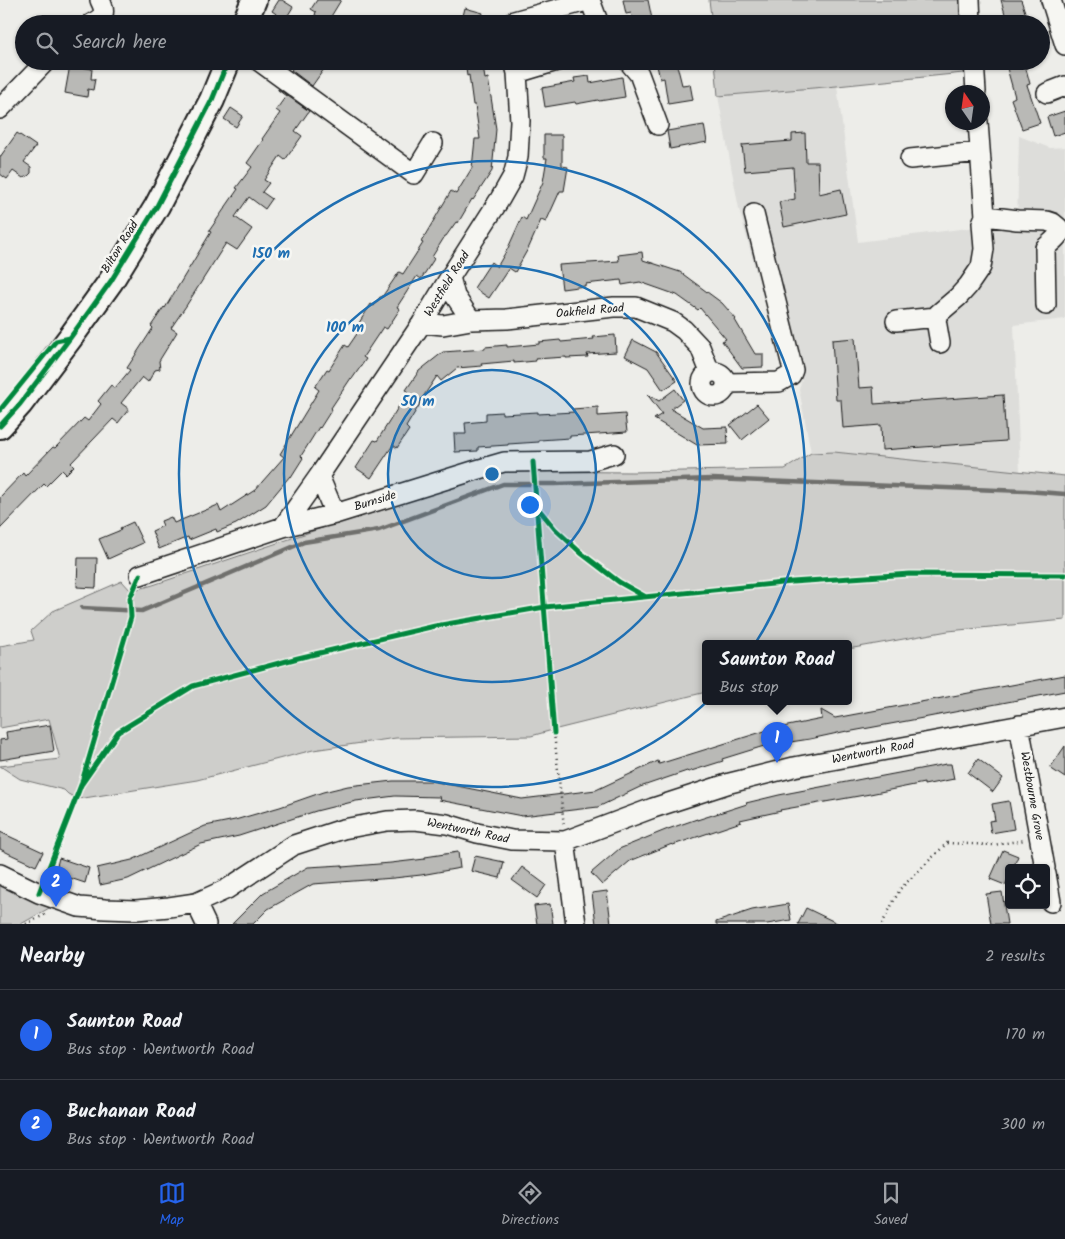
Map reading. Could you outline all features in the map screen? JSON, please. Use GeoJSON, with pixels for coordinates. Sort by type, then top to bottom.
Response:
{"type":"FeatureCollection","features":[{"type":"Feature","properties":{"kind":"main road"},"geometry":{"type":"LineString","coordinates":[[248,15],[254,0]]}},
{"type":"Feature","properties":{"kind":"main road","name":"Bilton Road"},"geometry":{"type":"LineString","coordinates":[[0,426],[20,404],[111,281],[152,215],[212,100],[224,70]]}},
{"type":"Feature","properties":{"kind":"street"},"geometry":{"type":"LineString","coordinates":[[100,0],[104,9],[103,15]]}},
{"type":"Feature","properties":{"kind":"street"},"geometry":{"type":"LineString","coordinates":[[536,15],[590,0],[596,15]]}},
{"type":"Feature","properties":{"kind":"street"},"geometry":{"type":"LineString","coordinates":[[970,0],[971,15]]}},
{"type":"Feature","properties":{"kind":"street"},"geometry":{"type":"LineString","coordinates":[[1051,0],[1065,45]]}},
{"type":"Feature","properties":{"kind":"street"},"geometry":{"type":"LineString","coordinates":[[0,109],[37,70]]}},
{"type":"Feature","properties":{"kind":"street"},"geometry":{"type":"LineString","coordinates":[[271,70],[414,174],[433,143]]}},
{"type":"Feature","properties":{"kind":"street","name":"Westfield Road"},"geometry":{"type":"LineString","coordinates":[[283,527],[422,323],[513,176],[518,157],[520,121],[515,70]]}},
{"type":"Feature","properties":{"kind":"street"},"geometry":{"type":"LineString","coordinates":[[635,70],[658,125]]}},
{"type":"Feature","properties":{"kind":"street"},"geometry":{"type":"LineString","coordinates":[[975,70],[976,85]]}},
{"type":"Feature","properties":{"kind":"street"},"geometry":{"type":"LineString","coordinates":[[1047,93],[1065,86]]}},
{"type":"Feature","properties":{"kind":"street"},"geometry":{"type":"LineString","coordinates":[[940,343],[938,314],[958,297],[981,267],[984,249],[982,223],[985,216],[979,130]]}},
{"type":"Feature","properties":{"kind":"street"},"geometry":{"type":"LineString","coordinates":[[910,159],[980,152]]}},
{"type":"Feature","properties":{"kind":"street","name":"Oakfield Road"},"geometry":{"type":"LineString","coordinates":[[422,323],[443,325],[471,320],[507,319],[614,307],[636,308],[673,322],[684,330],[700,348],[710,372],[706,374],[702,385],[705,392],[712,396],[717,396],[723,391],[726,383],[779,382],[791,376],[793,370],[754,214]]}},
{"type":"Feature","properties":{"kind":"street"},"geometry":{"type":"LineString","coordinates":[[985,216],[1017,220],[1059,221],[1060,234],[1045,248],[1046,305]]}},
{"type":"Feature","properties":{"kind":"street"},"geometry":{"type":"LineString","coordinates":[[450,277],[455,296],[471,320]]}},
{"type":"Feature","properties":{"kind":"street"},"geometry":{"type":"LineString","coordinates":[[896,321],[937,317]]}},
{"type":"Feature","properties":{"kind":"street","name":"Burnside"},"geometry":{"type":"LineString","coordinates":[[140,575],[283,527],[335,514],[504,462],[590,461],[614,454]]}},
{"type":"Feature","properties":{"kind":"street"},"geometry":{"type":"LineString","coordinates":[[319,476],[335,514]]}},
{"type":"Feature","properties":{"kind":"street","name":"Wentworth Road"},"geometry":{"type":"LineString","coordinates":[[0,874],[39,893],[79,907],[136,910],[169,907],[196,903],[227,889],[294,846],[343,829],[387,821],[415,820],[447,824],[477,833],[512,840],[565,842],[654,808],[739,781],[794,767],[1065,717]]}},
{"type":"Feature","properties":{"kind":"street","name":"Westbourne Grove"},"geometry":{"type":"LineString","coordinates":[[1019,725],[1044,864]]}},
{"type":"Feature","properties":{"kind":"street"},"geometry":{"type":"LineString","coordinates":[[565,842],[576,924]]}},
{"type":"Feature","properties":{"kind":"street"},"geometry":{"type":"LineString","coordinates":[[1050,896],[1051,902]]}},
{"type":"Feature","properties":{"kind":"street"},"geometry":{"type":"LineString","coordinates":[[196,903],[206,924]]}},
{"type":"Feature","properties":{"kind":"path"},"geometry":{"type":"LineString","coordinates":[[553,723],[565,842]]}},
{"type":"Feature","properties":{"kind":"path"},"geometry":{"type":"LineString","coordinates":[[39,893],[85,777]]}},
{"type":"Feature","properties":{"kind":"path"},"geometry":{"type":"LineString","coordinates":[[882,924],[900,889],[947,843],[992,846],[1040,838]]}},
{"type":"Feature","properties":{"kind":"shaded area"},"geometry":{"type":"Polygon","coordinates":[[[709,0],[959,0],[960,15],[711,15],[709,0]]]}},
{"type":"Feature","properties":{"kind":"shaded area"},"geometry":{"type":"Polygon","coordinates":[[[716,70],[963,70],[963,73],[718,96],[716,70]]]}},
{"type":"Feature","properties":{"kind":"shaded area"},"geometry":{"type":"Polygon","coordinates":[[[837,86],[858,242],[976,227],[1017,228],[1019,136],[1050,148],[1065,147],[1065,319],[1014,325],[1020,472],[834,452],[811,453],[799,389],[804,372],[781,363],[739,209],[718,96],[837,86]]]}},
{"type":"Feature","properties":{"kind":"shaded area"},"geometry":{"type":"Polygon","coordinates":[[[834,452],[1065,476],[1065,620],[948,631],[852,648],[852,640],[702,640],[702,693],[531,736],[396,738],[313,750],[197,780],[78,799],[64,790],[20,779],[0,766],[60,759],[49,719],[0,728],[0,646],[34,640],[31,631],[53,611],[122,581],[131,591],[153,585],[491,471],[633,472],[785,469],[811,453],[834,452]]]}},
{"type":"Feature","properties":{"kind":"shaded area"},"geometry":{"type":"Polygon","coordinates":[[[0,884],[51,907],[21,924],[0,924],[0,884]]]}},
{"type":"Feature","properties":{"kind":"building"},"geometry":{"type":"Polygon","coordinates":[[[279,0],[293,7],[288,15],[278,15],[272,11],[279,0]]]}},
{"type":"Feature","properties":{"kind":"building"},"geometry":{"type":"Polygon","coordinates":[[[317,0],[341,0],[332,15],[315,15],[316,12],[311,9],[317,0]]]}},
{"type":"Feature","properties":{"kind":"building"},"geometry":{"type":"Polygon","coordinates":[[[623,0],[648,0],[651,15],[626,14],[623,0]]]}},
{"type":"Feature","properties":{"kind":"building"},"geometry":{"type":"Polygon","coordinates":[[[1001,0],[1021,0],[1026,15],[1005,15],[1001,0]]]}},
{"type":"Feature","properties":{"kind":"building"},"geometry":{"type":"Polygon","coordinates":[[[465,8],[483,13],[482,15],[463,15],[465,8]]]}},
{"type":"Feature","properties":{"kind":"building"},"geometry":{"type":"Polygon","coordinates":[[[69,70],[92,70],[91,79],[95,79],[93,90],[88,89],[87,97],[65,93],[69,70]]]}},
{"type":"Feature","properties":{"kind":"building"},"geometry":{"type":"Polygon","coordinates":[[[291,70],[323,70],[312,86],[291,70]]]}},
{"type":"Feature","properties":{"kind":"building"},"geometry":{"type":"Polygon","coordinates":[[[466,70],[484,70],[485,79],[488,78],[496,129],[492,171],[458,223],[456,222],[445,236],[432,257],[434,259],[421,279],[417,276],[397,307],[400,309],[387,329],[383,327],[363,357],[366,359],[331,408],[301,456],[303,458],[291,477],[266,505],[236,524],[217,532],[216,529],[189,540],[188,537],[159,549],[152,531],[163,526],[161,521],[171,517],[174,523],[218,505],[221,512],[255,490],[284,457],[280,454],[319,390],[315,387],[327,369],[329,370],[345,345],[348,347],[361,328],[357,326],[371,304],[374,306],[382,297],[399,272],[403,274],[423,243],[421,242],[451,191],[456,194],[472,168],[475,139],[480,139],[469,75],[467,76],[466,70]]]}},
{"type":"Feature","properties":{"kind":"building"},"geometry":{"type":"Polygon","coordinates":[[[658,70],[678,70],[682,85],[690,84],[693,100],[668,104],[664,78],[660,79],[658,70]]]}},
{"type":"Feature","properties":{"kind":"building"},"geometry":{"type":"Polygon","coordinates":[[[1008,70],[1026,70],[1030,84],[1027,85],[1040,123],[1022,129],[1011,99],[1015,97],[1008,70]]]}},
{"type":"Feature","properties":{"kind":"building"},"geometry":{"type":"Polygon","coordinates":[[[589,76],[590,83],[622,77],[625,97],[545,107],[542,88],[575,82],[574,78],[589,76]]]}},
{"type":"Feature","properties":{"kind":"building"},"geometry":{"type":"Polygon","coordinates":[[[278,89],[309,111],[295,131],[302,136],[285,160],[280,156],[264,180],[269,183],[262,192],[272,199],[265,209],[249,197],[235,217],[252,229],[237,250],[226,243],[171,328],[177,332],[159,361],[160,369],[155,370],[148,382],[142,377],[121,403],[129,409],[118,423],[113,419],[71,463],[74,466],[66,474],[62,470],[46,486],[44,484],[0,529],[0,497],[23,473],[25,476],[53,447],[55,448],[84,418],[88,421],[101,404],[98,401],[111,385],[115,388],[130,370],[127,368],[153,328],[151,326],[165,308],[211,232],[209,231],[238,189],[236,188],[252,167],[247,163],[280,113],[276,110],[286,96],[278,89]]]}},
{"type":"Feature","properties":{"kind":"building"},"geometry":{"type":"Polygon","coordinates":[[[231,108],[243,116],[236,127],[224,119],[231,108]]]}},
{"type":"Feature","properties":{"kind":"building"},"geometry":{"type":"Polygon","coordinates":[[[1065,111],[1065,132],[1053,136],[1047,117],[1065,111]]]}},
{"type":"Feature","properties":{"kind":"building"},"geometry":{"type":"Polygon","coordinates":[[[704,125],[707,142],[670,149],[667,131],[704,125]]]}},
{"type":"Feature","properties":{"kind":"building"},"geometry":{"type":"Polygon","coordinates":[[[17,133],[36,146],[24,162],[31,167],[31,173],[23,178],[13,171],[7,179],[0,174],[0,157],[17,133]]]}},
{"type":"Feature","properties":{"kind":"building"},"geometry":{"type":"Polygon","coordinates":[[[805,133],[806,162],[818,162],[819,194],[841,189],[846,214],[784,227],[779,202],[795,199],[793,167],[745,171],[742,145],[792,141],[792,134],[805,133]]]}},
{"type":"Feature","properties":{"kind":"building"},"geometry":{"type":"Polygon","coordinates":[[[544,135],[562,135],[562,166],[568,167],[564,191],[560,191],[546,222],[541,220],[515,272],[509,268],[489,298],[474,288],[491,262],[497,267],[522,217],[526,220],[543,182],[547,158],[544,158],[544,135]]]}},
{"type":"Feature","properties":{"kind":"building"},"geometry":{"type":"Polygon","coordinates":[[[642,252],[643,260],[680,272],[722,303],[736,319],[755,354],[763,354],[763,367],[742,368],[722,341],[726,339],[700,308],[698,310],[677,295],[640,282],[622,285],[621,280],[562,289],[559,265],[619,261],[618,255],[642,252]]]}},
{"type":"Feature","properties":{"kind":"building"},"geometry":{"type":"Polygon","coordinates":[[[615,335],[616,352],[587,354],[588,357],[481,364],[482,366],[457,368],[441,381],[437,376],[406,427],[409,430],[397,448],[393,445],[371,478],[356,468],[374,440],[377,441],[419,371],[443,352],[485,349],[485,347],[507,345],[507,347],[539,344],[539,342],[560,340],[561,342],[594,339],[593,337],[615,335]]]}},
{"type":"Feature","properties":{"kind":"building"},"geometry":{"type":"Polygon","coordinates":[[[855,338],[859,388],[873,387],[874,404],[1003,395],[1006,441],[882,450],[881,425],[843,428],[841,400],[836,400],[832,340],[855,338]]]}},
{"type":"Feature","properties":{"kind":"building"},"geometry":{"type":"Polygon","coordinates":[[[633,340],[656,352],[677,381],[663,390],[648,368],[625,356],[633,340]]]}},
{"type":"Feature","properties":{"kind":"building"},"geometry":{"type":"Polygon","coordinates":[[[675,389],[683,400],[671,409],[703,428],[727,427],[728,444],[697,445],[654,419],[662,414],[647,394],[659,401],[675,389]]]}},
{"type":"Feature","properties":{"kind":"building"},"geometry":{"type":"Polygon","coordinates":[[[757,404],[769,418],[742,440],[730,425],[757,404]]]}},
{"type":"Feature","properties":{"kind":"building"},"geometry":{"type":"Polygon","coordinates":[[[598,407],[598,416],[625,414],[627,432],[570,436],[570,438],[539,440],[539,442],[478,447],[478,451],[455,452],[454,434],[466,434],[465,423],[486,421],[486,413],[538,412],[538,414],[574,412],[573,409],[598,407]]]}},
{"type":"Feature","properties":{"kind":"building"},"geometry":{"type":"Polygon","coordinates":[[[133,522],[143,543],[108,559],[99,539],[121,530],[120,528],[133,522]]]}},
{"type":"Feature","properties":{"kind":"building"},"geometry":{"type":"Polygon","coordinates":[[[78,558],[97,558],[96,588],[77,587],[78,558]]]}},
{"type":"Feature","properties":{"kind":"building"},"geometry":{"type":"Polygon","coordinates":[[[1065,675],[1065,691],[764,746],[640,787],[598,807],[522,816],[439,800],[440,797],[395,796],[356,801],[316,811],[239,836],[201,844],[128,879],[100,885],[97,868],[132,860],[205,826],[235,820],[348,786],[393,781],[432,781],[522,799],[596,790],[658,761],[659,764],[768,730],[822,719],[821,710],[835,718],[1065,675]]]}},
{"type":"Feature","properties":{"kind":"building"},"geometry":{"type":"Polygon","coordinates":[[[50,725],[54,751],[0,760],[0,740],[7,739],[6,732],[50,725]]]}},
{"type":"Feature","properties":{"kind":"building"},"geometry":{"type":"Polygon","coordinates":[[[1065,746],[1065,778],[1050,768],[1065,746]]]}},
{"type":"Feature","properties":{"kind":"building"},"geometry":{"type":"Polygon","coordinates":[[[978,759],[1003,778],[993,792],[968,773],[978,759]]]}},
{"type":"Feature","properties":{"kind":"building"},"geometry":{"type":"Polygon","coordinates":[[[951,764],[954,779],[780,810],[740,820],[741,822],[672,844],[630,861],[602,885],[591,873],[619,849],[668,829],[746,803],[779,795],[951,764]]]}},
{"type":"Feature","properties":{"kind":"building"},"geometry":{"type":"Polygon","coordinates":[[[1009,801],[1014,829],[991,833],[989,821],[995,820],[992,804],[1009,801]]]}},
{"type":"Feature","properties":{"kind":"building"},"geometry":{"type":"Polygon","coordinates":[[[0,832],[43,852],[36,866],[0,849],[0,832]]]}},
{"type":"Feature","properties":{"kind":"building"},"geometry":{"type":"Polygon","coordinates":[[[1003,850],[1018,856],[1015,864],[1005,864],[1005,885],[990,879],[1003,850]]]}},
{"type":"Feature","properties":{"kind":"building"},"geometry":{"type":"Polygon","coordinates":[[[458,852],[460,868],[394,878],[313,884],[268,909],[253,924],[232,924],[263,893],[308,867],[342,865],[342,867],[391,863],[425,859],[425,857],[458,852]]]}},
{"type":"Feature","properties":{"kind":"building"},"geometry":{"type":"Polygon","coordinates":[[[475,856],[504,862],[500,878],[471,871],[475,856]]]}},
{"type":"Feature","properties":{"kind":"building"},"geometry":{"type":"Polygon","coordinates":[[[59,858],[89,868],[85,883],[55,873],[59,858]]]}},
{"type":"Feature","properties":{"kind":"building"},"geometry":{"type":"Polygon","coordinates":[[[522,867],[546,885],[537,898],[512,880],[522,867]]]}},
{"type":"Feature","properties":{"kind":"building"},"geometry":{"type":"Polygon","coordinates":[[[607,891],[611,924],[596,924],[592,893],[607,891]]]}},
{"type":"Feature","properties":{"kind":"building"},"geometry":{"type":"Polygon","coordinates":[[[1002,892],[1007,924],[991,924],[986,894],[1002,892]]]}},
{"type":"Feature","properties":{"kind":"building"},"geometry":{"type":"Polygon","coordinates":[[[550,904],[553,924],[537,924],[534,906],[550,904]]]}},
{"type":"Feature","properties":{"kind":"building"},"geometry":{"type":"Polygon","coordinates":[[[788,904],[791,920],[767,924],[716,924],[716,922],[752,910],[788,904]]]}},
{"type":"Feature","properties":{"kind":"building"},"geometry":{"type":"Polygon","coordinates":[[[806,908],[839,924],[798,924],[806,908]]]}},
{"type":"Feature","properties":{"kind":"waterway"},"geometry":{"type":"LineString","coordinates":[[82,608],[142,611],[304,542],[379,530],[503,484],[712,479],[1065,494]]}},
{"type":"Feature","properties":{"kind":"cycle path"},"geometry":{"type":"LineString","coordinates":[[0,426],[20,404],[111,281],[157,206],[212,100],[224,70]]}},
{"type":"Feature","properties":{"kind":"cycle path"},"geometry":{"type":"LineString","coordinates":[[0,410],[56,341],[70,338]]}},
{"type":"Feature","properties":{"kind":"cycle path"},"geometry":{"type":"LineString","coordinates":[[533,462],[554,733]]}},
{"type":"Feature","properties":{"kind":"cycle path"},"geometry":{"type":"LineString","coordinates":[[537,507],[555,529],[581,553],[619,582],[644,596]]}},
{"type":"Feature","properties":{"kind":"cycle path"},"geometry":{"type":"LineString","coordinates":[[140,575],[130,598],[131,617],[81,785],[118,732],[193,686],[298,658],[435,626],[545,607],[792,582],[910,574],[1065,575]]}},
{"type":"Feature","properties":{"kind":"cycle path"},"geometry":{"type":"LineString","coordinates":[[39,893],[81,785]]}},
{"type":"Feature","properties":{"kind":"place","name":"Saunton Road"},"geometry":{"type":"Point","coordinates":[777,763]}},
{"type":"Feature","properties":{"kind":"place","name":"Buchanan Road"},"geometry":{"type":"Point","coordinates":[56,907]}}]}
